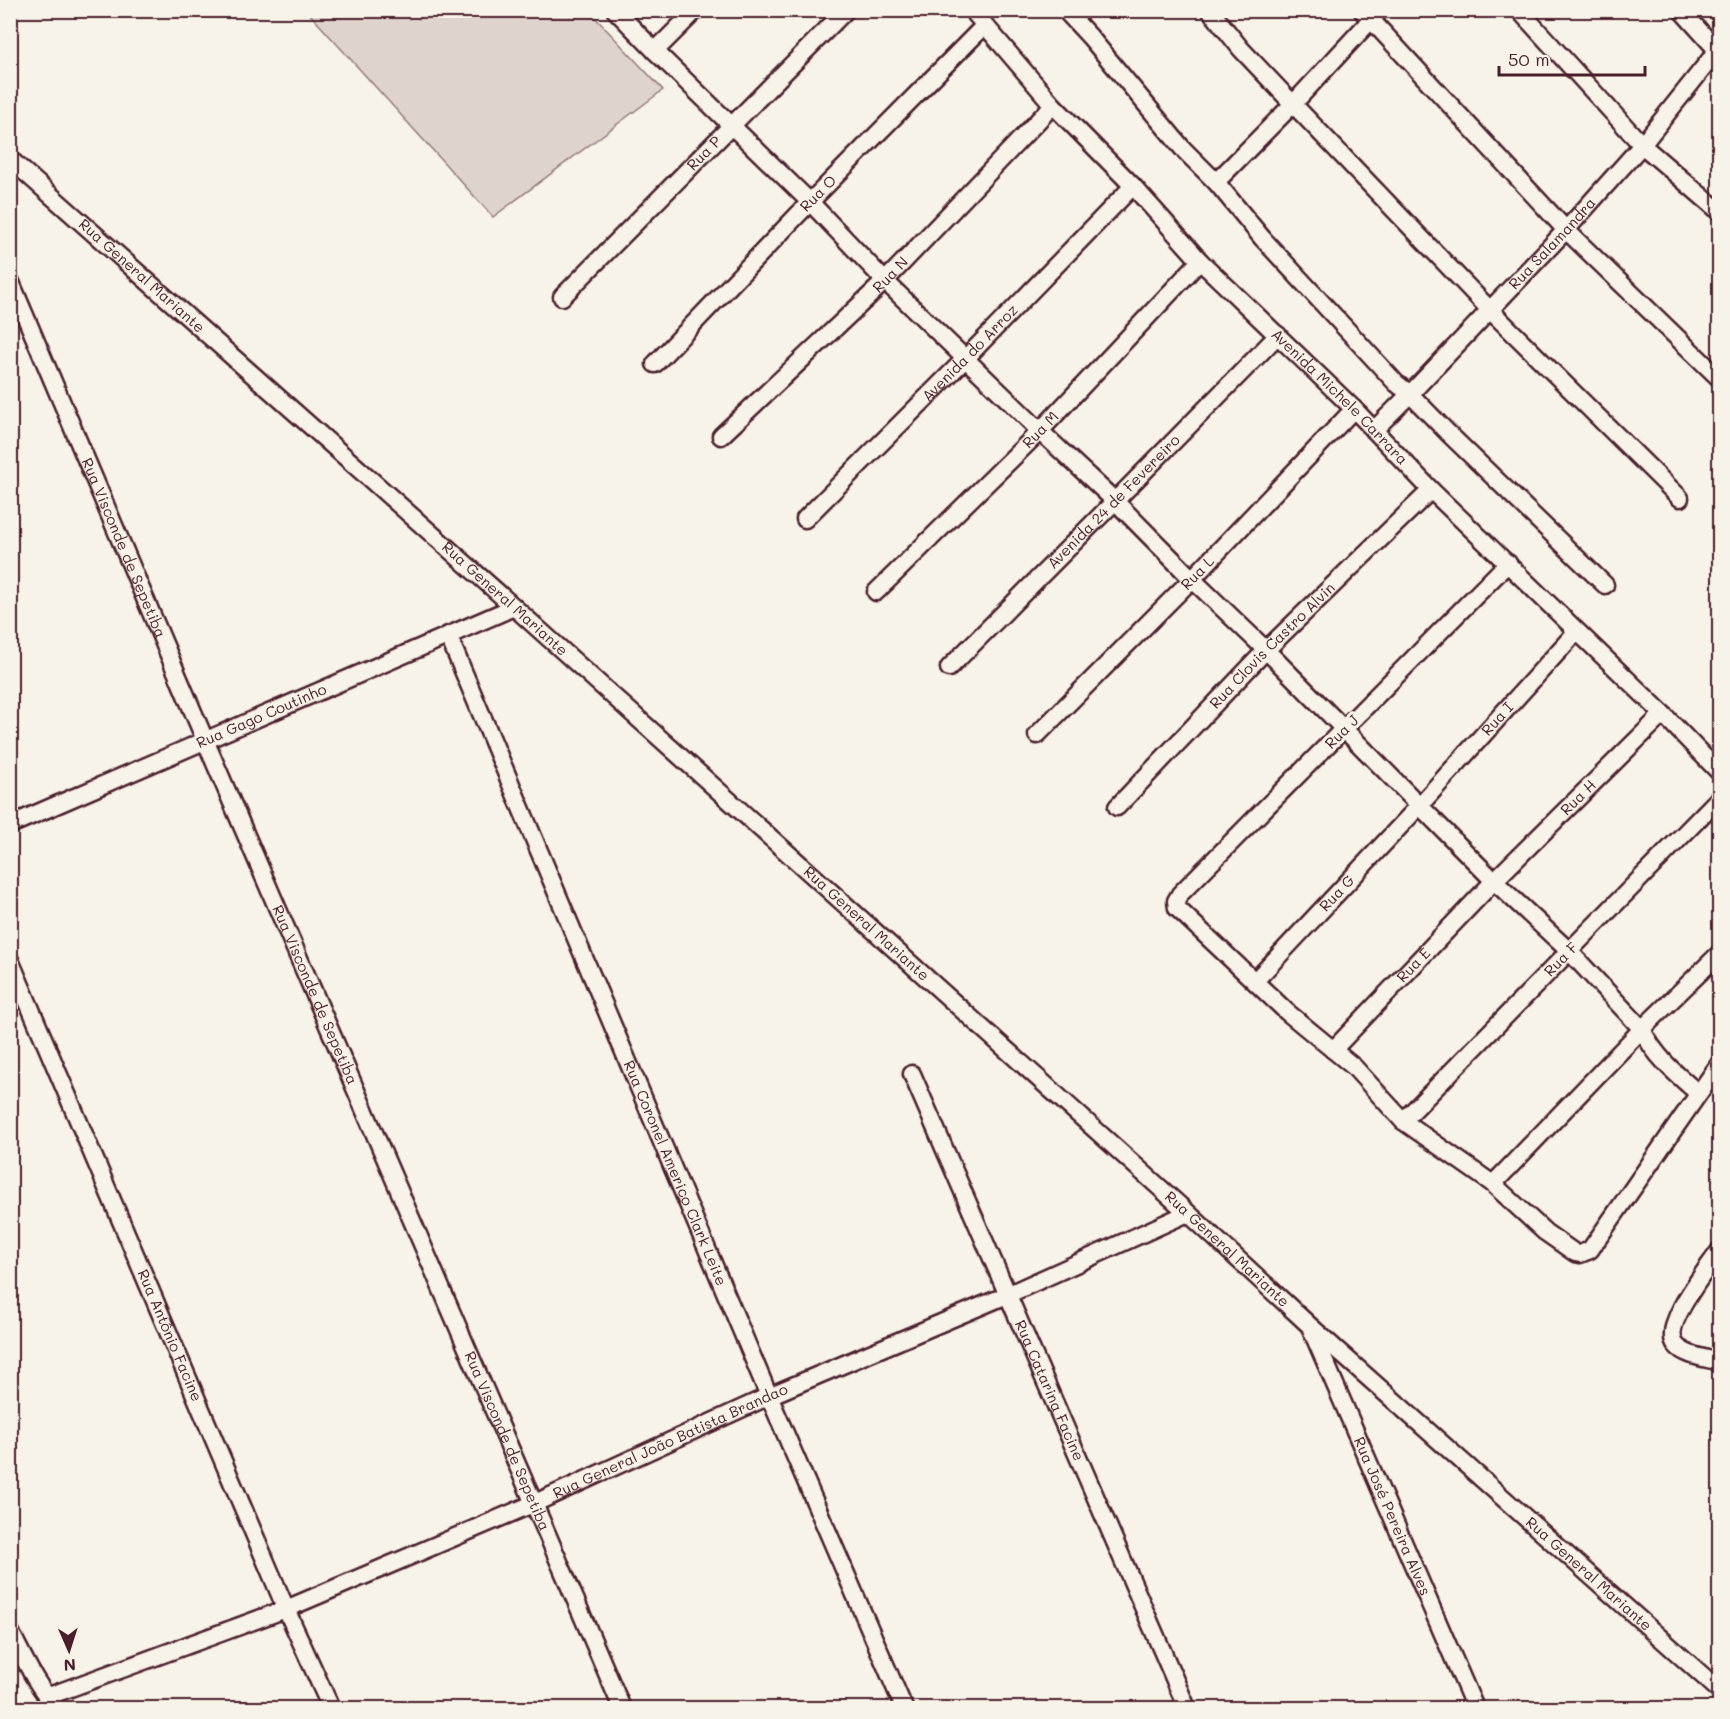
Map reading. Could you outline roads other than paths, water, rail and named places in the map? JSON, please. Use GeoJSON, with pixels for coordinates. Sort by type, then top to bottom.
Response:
{"type":"FeatureCollection","features":[{"type":"Feature","properties":{"kind":"street"},"geometry":{"type":"LineString","coordinates":[[615,10],[810,202],[885,281],[1115,501],[1419,806],[1569,951],[1642,1029],[1647,1041],[1674,1072],[1698,1093]]}},
{"type":"Feature","properties":{"kind":"street"},"geometry":{"type":"LineString","coordinates":[[655,51],[696,10]]}},
{"type":"Feature","properties":{"kind":"street","name":"Rua P"},"geometry":{"type":"LineString","coordinates":[[562,297],[846,10]]}},
{"type":"Feature","properties":{"kind":"street","name":"Avenida Michele Carrara"},"geometry":{"type":"LineString","coordinates":[[972,10],[1053,105],[1133,186],[1200,261],[1354,409],[1431,490],[1663,714],[1719,773]]}},
{"type":"Feature","properties":{"kind":"street"},"geometry":{"type":"LineString","coordinates":[[1065,10],[1183,149],[1216,182],[1263,239],[1396,383],[1410,394],[1605,585]]}},
{"type":"Feature","properties":{"kind":"street"},"geometry":{"type":"LineString","coordinates":[[1210,10],[1241,50],[1490,310],[1680,498]]}},
{"type":"Feature","properties":{"kind":"street"},"geometry":{"type":"LineString","coordinates":[[1519,10],[1642,145],[1719,212]]}},
{"type":"Feature","properties":{"kind":"street"},"geometry":{"type":"LineString","coordinates":[[1681,10],[1718,48]]}},
{"type":"Feature","properties":{"kind":"street"},"geometry":{"type":"LineString","coordinates":[[1216,182],[1293,104],[1371,14],[1566,230],[1719,379]]}},
{"type":"Feature","properties":{"kind":"street","name":"Rua O"},"geometry":{"type":"LineString","coordinates":[[655,364],[810,202],[984,26]]}},
{"type":"Feature","properties":{"kind":"street","name":"Rua Salamandra"},"geometry":{"type":"LineString","coordinates":[[1374,430],[1566,230],[1642,145],[1707,65],[1718,48]]}},
{"type":"Feature","properties":{"kind":"street"},"geometry":{"type":"LineString","coordinates":[[1707,65],[1719,77]]}},
{"type":"Feature","properties":{"kind":"street","name":"Rua N"},"geometry":{"type":"LineString","coordinates":[[721,436],[885,281],[1053,105]]}},
{"type":"Feature","properties":{"kind":"street","name":"Rua General Mariante"},"geometry":{"type":"LineString","coordinates":[[10,159],[514,607],[1188,1213],[1309,1325],[1719,1691]]}},
{"type":"Feature","properties":{"kind":"street","name":"Avenida do Arroz"},"geometry":{"type":"LineString","coordinates":[[805,519],[1133,186]]}},
{"type":"Feature","properties":{"kind":"street","name":"Rua M"},"geometry":{"type":"LineString","coordinates":[[876,592],[1040,431],[1200,261]]}},
{"type":"Feature","properties":{"kind":"street","name":"Rua Visconde de Sepetiba"},"geometry":{"type":"LineString","coordinates":[[10,280],[622,1708]]}},
{"type":"Feature","properties":{"kind":"street","name":"Avenida 24 de Fevereiro"},"geometry":{"type":"LineString","coordinates":[[949,668],[1278,335]]}},
{"type":"Feature","properties":{"kind":"street","name":"Rua L"},"geometry":{"type":"LineString","coordinates":[[1037,735],[1354,409]]}},
{"type":"Feature","properties":{"kind":"street","name":"Rua Clovis Castro Alvin"},"geometry":{"type":"LineString","coordinates":[[1117,807],[1266,650],[1431,490]]}},
{"type":"Feature","properties":{"kind":"street","name":"Rua J"},"geometry":{"type":"LineString","coordinates":[[1255,981],[1177,908],[1176,901],[1180,894],[1508,563]]}},
{"type":"Feature","properties":{"kind":"street","name":"Rua Gago Coutinho"},"geometry":{"type":"LineString","coordinates":[[10,825],[514,607]]}},
{"type":"Feature","properties":{"kind":"street","name":"Rua I"},"geometry":{"type":"LineString","coordinates":[[1419,806],[1576,632]]}},
{"type":"Feature","properties":{"kind":"street","name":"Rua Coronel Americo Clark Leite"},"geometry":{"type":"LineString","coordinates":[[448,635],[769,1396],[904,1708]]}},
{"type":"Feature","properties":{"kind":"street","name":"Rua H"},"geometry":{"type":"LineString","coordinates":[[1494,880],[1663,714]]}},
{"type":"Feature","properties":{"kind":"street","name":"Rua F"},"geometry":{"type":"LineString","coordinates":[[1403,1121],[1719,797]]}},
{"type":"Feature","properties":{"kind":"street","name":"Rua G"},"geometry":{"type":"LineString","coordinates":[[1255,981],[1419,806]]}},
{"type":"Feature","properties":{"kind":"street","name":"Rua E"},"geometry":{"type":"LineString","coordinates":[[1334,1050],[1494,880]]}},
{"type":"Feature","properties":{"kind":"street"},"geometry":{"type":"LineString","coordinates":[[1493,1184],[1642,1029],[1719,953]]}},
{"type":"Feature","properties":{"kind":"street","name":"Rua Antônio Facine"},"geometry":{"type":"LineString","coordinates":[[10,960],[286,1609],[331,1708]]}},
{"type":"Feature","properties":{"kind":"street"},"geometry":{"type":"LineString","coordinates":[[1255,981],[1311,1033],[1354,1067],[1403,1121],[1493,1184],[1545,1232],[1575,1253],[1580,1254],[1586,1253],[1597,1239],[1719,1063]]}},
{"type":"Feature","properties":{"kind":"street","name":"Rua Catarina Facine"},"geometry":{"type":"LineString","coordinates":[[912,1074],[1187,1708]]}},
{"type":"Feature","properties":{"kind":"street","name":"Rua General João Batista Brandao"},"geometry":{"type":"LineString","coordinates":[[45,1702],[286,1609],[535,1503],[769,1396],[1007,1295],[1188,1213]]}},
{"type":"Feature","properties":{"kind":"street"},"geometry":{"type":"LineString","coordinates":[[1719,1250],[1681,1306],[1672,1337],[1675,1344],[1691,1354],[1719,1362]]}},
{"type":"Feature","properties":{"kind":"street","name":"Rua José Pereira Alves"},"geometry":{"type":"LineString","coordinates":[[1309,1325],[1475,1708]]}},
{"type":"Feature","properties":{"kind":"street"},"geometry":{"type":"LineString","coordinates":[[10,1631],[45,1702]]}}]}
